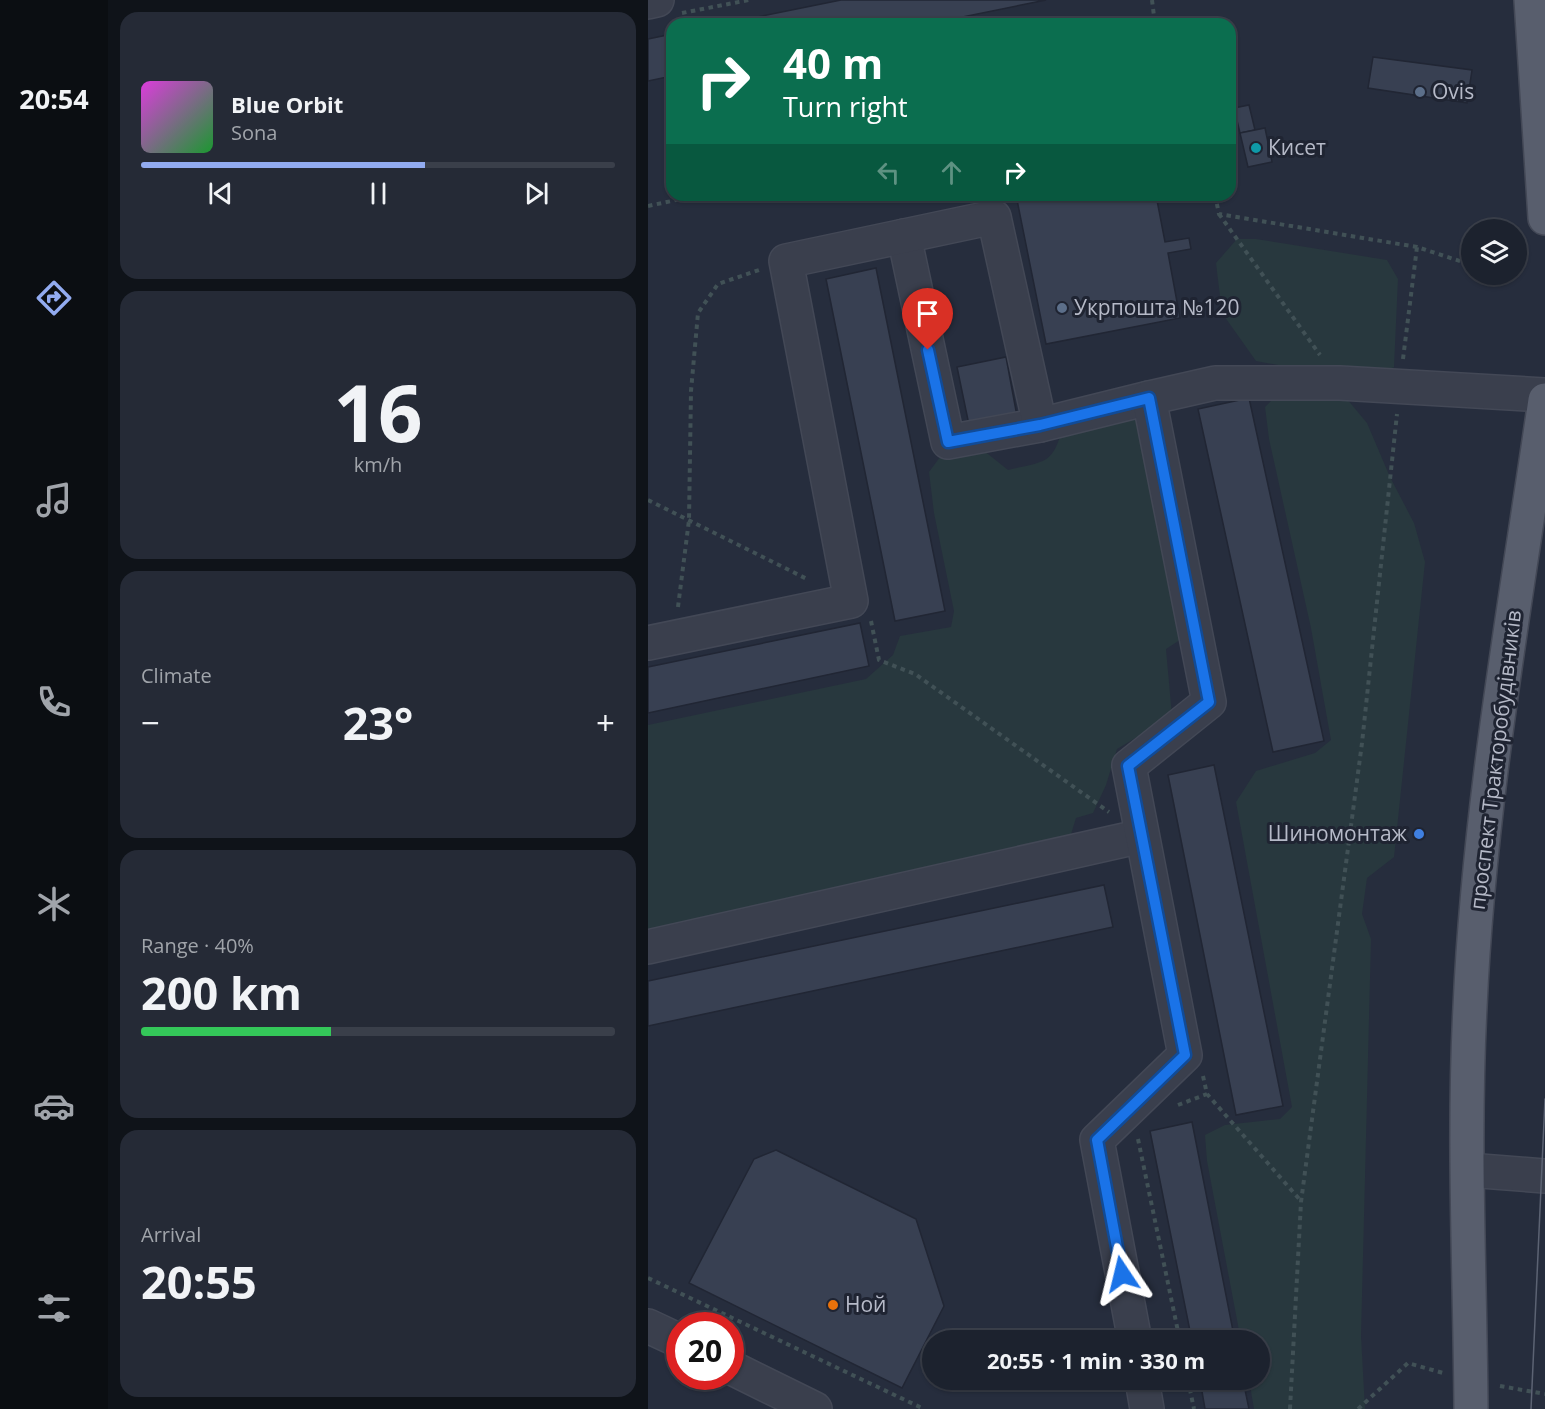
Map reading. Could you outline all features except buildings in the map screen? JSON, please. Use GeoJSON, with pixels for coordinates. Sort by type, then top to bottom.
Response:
{"type":"FeatureCollection","features":[{"type":"Feature","properties":{"kind":"main road"},"geometry":{"type":"LineString","coordinates":[[1526,6],[1544,175],[1545,218]]}},
{"type":"Feature","properties":{"kind":"main road","name":"проспект Тракторобудівників"},"geometry":{"type":"LineString","coordinates":[[1471,1395],[1468,1170],[1470,1007],[1483,827],[1545,400]]}},
{"type":"Feature","properties":{"kind":"street"},"geometry":{"type":"LineString","coordinates":[[648,2],[670,7]]}},
{"type":"Feature","properties":{"kind":"street"},"geometry":{"type":"LineString","coordinates":[[661,640],[851,601],[786,261],[994,217],[1040,425]]}},
{"type":"Feature","properties":{"kind":"street"},"geometry":{"type":"LineString","coordinates":[[904,236],[948,442],[1040,425],[1215,383],[1340,383],[1545,395]]}},
{"type":"Feature","properties":{"kind":"street"},"geometry":{"type":"LineString","coordinates":[[1133,1330],[1097,1140],[1185,1055],[1128,766],[1209,702],[1149,398]]}},
{"type":"Feature","properties":{"kind":"street"},"geometry":{"type":"LineString","coordinates":[[648,947],[1142,836]]}},
{"type":"Feature","properties":{"kind":"street"},"geometry":{"type":"LineString","coordinates":[[1468,1170],[1545,1176]]}},
{"type":"Feature","properties":{"kind":"street"},"geometry":{"type":"LineString","coordinates":[[648,1326],[666,1334]]}},
{"type":"Feature","properties":{"kind":"street"},"geometry":{"type":"LineString","coordinates":[[744,1374],[815,1409]]}},
{"type":"Feature","properties":{"kind":"street"},"geometry":{"type":"LineString","coordinates":[[1144,1390],[1147,1409]]}},
{"type":"Feature","properties":{"kind":"street"},"geometry":{"type":"LineString","coordinates":[[1455,1409],[1471,1395]]}},
{"type":"Feature","properties":{"kind":"path"},"geometry":{"type":"LineString","coordinates":[[670,7],[749,0]]}},
{"type":"Feature","properties":{"kind":"path"},"geometry":{"type":"LineString","coordinates":[[1152,0],[1154,18]]}},
{"type":"Feature","properties":{"kind":"path"},"geometry":{"type":"LineString","coordinates":[[648,206],[672,201]]}},
{"type":"Feature","properties":{"kind":"path"},"geometry":{"type":"LineString","coordinates":[[1216,201],[1219,213],[1340,383]]}},
{"type":"Feature","properties":{"kind":"path"},"geometry":{"type":"LineString","coordinates":[[1219,213],[1418,247],[1461,261]]}},
{"type":"Feature","properties":{"kind":"path"},"geometry":{"type":"LineString","coordinates":[[1290,1409],[1301,1202],[1362,743],[1400,387],[1418,247]]}},
{"type":"Feature","properties":{"kind":"path"},"geometry":{"type":"LineString","coordinates":[[661,640],[689,520],[691,391],[698,313],[718,284],[786,261]]}},
{"type":"Feature","properties":{"kind":"path"},"geometry":{"type":"LineString","coordinates":[[648,500],[811,581]]}},
{"type":"Feature","properties":{"kind":"path"},"geometry":{"type":"LineString","coordinates":[[851,601],[869,611],[879,660],[915,674],[1142,836]]}},
{"type":"Feature","properties":{"kind":"path"},"geometry":{"type":"LineString","coordinates":[[1176,1106],[1207,1094]]}},
{"type":"Feature","properties":{"kind":"path"},"geometry":{"type":"LineString","coordinates":[[1137,1133],[1178,1330]]}},
{"type":"Feature","properties":{"kind":"path"},"geometry":{"type":"LineString","coordinates":[[648,1278],[924,1409]]}},
{"type":"Feature","properties":{"kind":"path"},"geometry":{"type":"LineString","coordinates":[[1190,1390],[1194,1409]]}},
{"type":"Feature","properties":{"kind":"shaded area"},"geometry":{"type":"Polygon","coordinates":[[[1237,239],[1256,239],[1387,260],[1398,279],[1394,367],[1385,375],[1299,369],[1256,361],[1222,313],[1216,263],[1237,239]]]}},
{"type":"Feature","properties":{"kind":"shaded area"},"geometry":{"type":"Polygon","coordinates":[[[1342,393],[1367,423],[1390,477],[1414,523],[1425,562],[1394,857],[1367,878],[1362,914],[1371,939],[1361,1336],[1365,1409],[1254,1409],[1251,1390],[1270,1390],[1270,1330],[1239,1330],[1207,1161],[1205,1135],[1225,1125],[1280,1119],[1292,1107],[1236,802],[1256,771],[1315,753],[1331,740],[1311,628],[1269,439],[1265,407],[1278,394],[1342,393]]]}},
{"type":"Feature","properties":{"kind":"shaded area"},"geometry":{"type":"Polygon","coordinates":[[[1133,410],[1144,421],[1186,636],[1166,649],[1172,716],[1117,749],[1106,785],[1093,813],[1076,818],[1068,844],[648,936],[648,725],[866,679],[893,655],[900,636],[951,627],[954,611],[934,513],[929,472],[943,453],[978,446],[1008,470],[1039,463],[1051,455],[1063,426],[1133,410]]]}},
{"type":"Feature","properties":{"kind":"tram line"},"geometry":{"type":"LineString","coordinates":[[1531,1409],[1545,1099]]}},
{"type":"Feature","properties":{"kind":"place","name":"Ovis"},"geometry":{"type":"Point","coordinates":[1420,92]}},
{"type":"Feature","properties":{"kind":"place","name":"Кисет"},"geometry":{"type":"Point","coordinates":[1256,148]}},
{"type":"Feature","properties":{"kind":"place","name":"Укрпошта №120"},"geometry":{"type":"Point","coordinates":[1062,308]}},
{"type":"Feature","properties":{"kind":"place","name":"Шиномонтаж"},"geometry":{"type":"Point","coordinates":[1419,834]}},
{"type":"Feature","properties":{"kind":"place","name":"Ной"},"geometry":{"type":"Point","coordinates":[833,1305]}},
{"type":"Feature","properties":{"kind":"route"},"geometry":{"type":"LineString","coordinates":[[928,350],[948,442],[1040,425],[1149,398],[1209,702],[1128,766],[1185,1055],[1097,1140],[1122,1274]]}}]}
